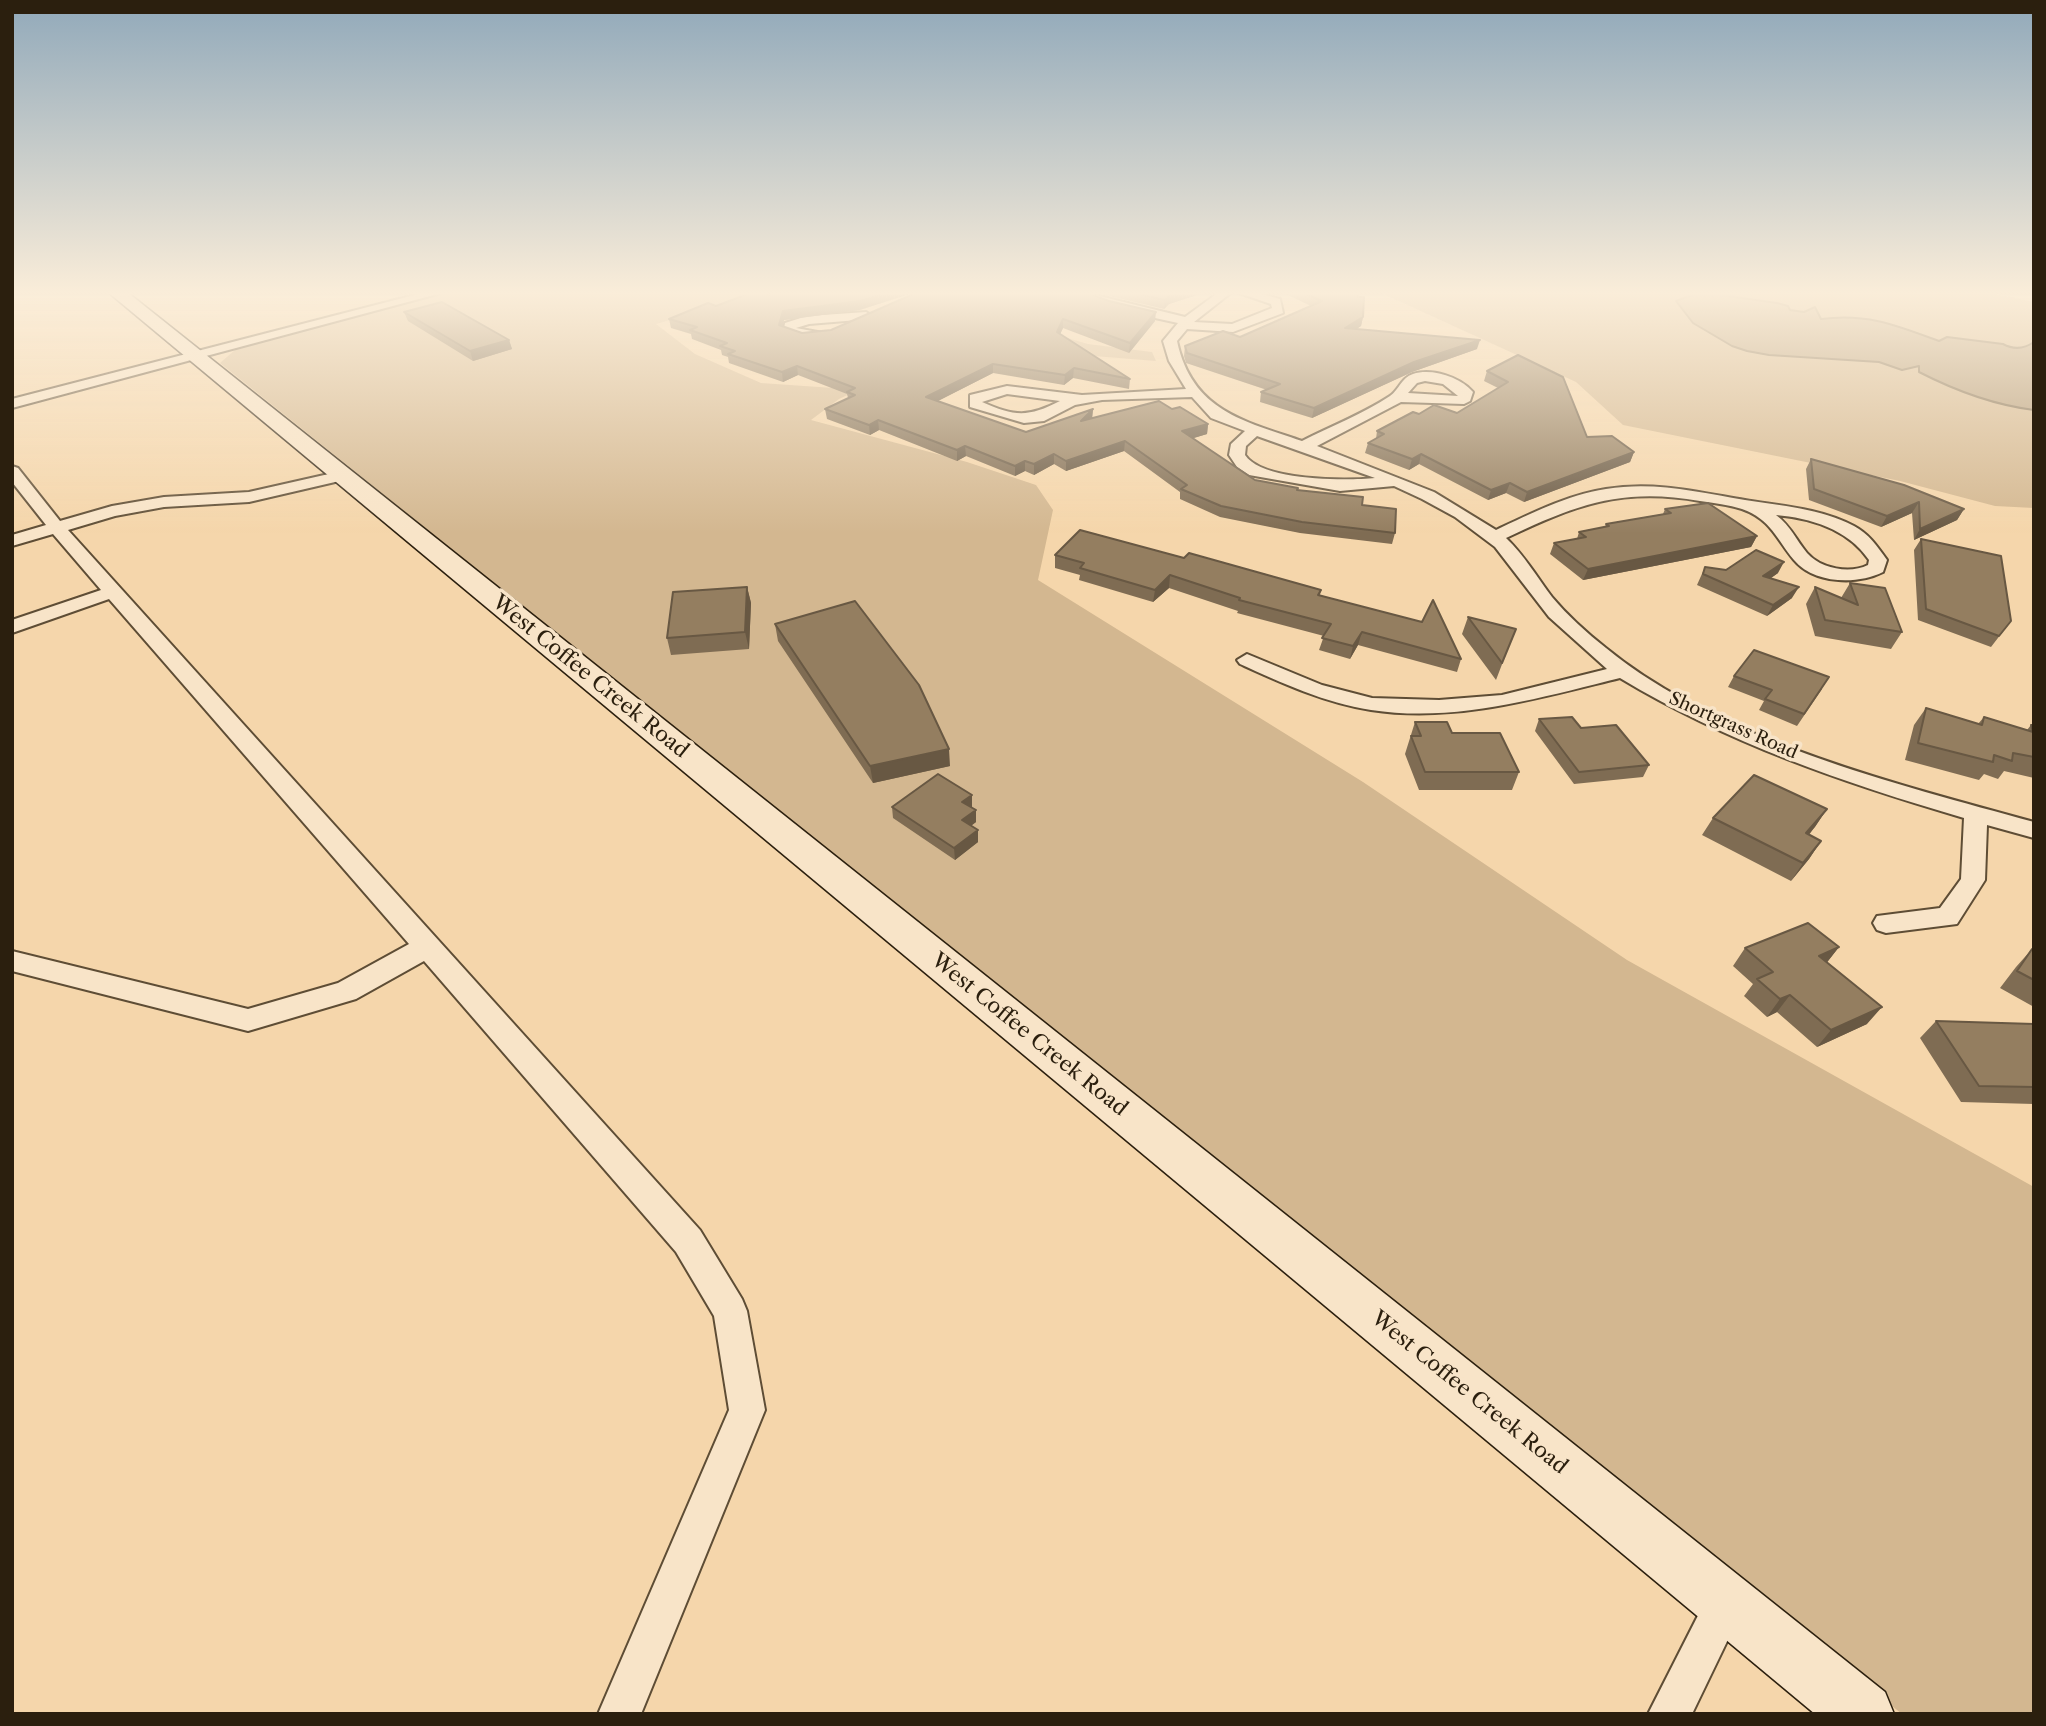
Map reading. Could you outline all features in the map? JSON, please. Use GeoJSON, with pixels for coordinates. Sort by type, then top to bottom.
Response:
{"type":"FeatureCollection","features":[{"type":"Feature","properties":{"kind":"street"},"geometry":{"type":"LineString","coordinates":[[12,404],[132,373]]}},
{"type":"Feature","properties":{"kind":"street","name":"West Coffee Creek Road"},"geometry":{"type":"LineString","coordinates":[[215,373],[1863,1714]]}},
{"type":"Feature","properties":{"kind":"street","name":"Shortgrass Road"},"geometry":{"type":"LineString","coordinates":[[1183,373],[1195,393],[1216,415],[1398,481],[1444,503],[1494,537],[1523,568],[1555,612],[1623,670],[1688,709],[1809,760],[2034,830]]}},
{"type":"Feature","properties":{"kind":"street"},"geometry":{"type":"LineString","coordinates":[[1081,399],[1007,390],[975,398],[975,404],[1024,419],[1038,418],[1071,401],[1081,399],[1195,393]]}},
{"type":"Feature","properties":{"kind":"street"},"geometry":{"type":"LineString","coordinates":[[1303,447],[1398,397]]}},
{"type":"Feature","properties":{"kind":"street"},"geometry":{"type":"LineString","coordinates":[[1255,430],[1239,444],[1237,455],[1243,464],[1255,472],[1339,486],[1398,481]]}},
{"type":"Feature","properties":{"kind":"street"},"geometry":{"type":"LineString","coordinates":[[12,471],[56,527],[688,1241],[730,1311],[747,1410],[619,1714]]}},
{"type":"Feature","properties":{"kind":"street"},"geometry":{"type":"LineString","coordinates":[[12,541],[112,511],[164,502],[249,497],[342,476]]}},
{"type":"Feature","properties":{"kind":"street"},"geometry":{"type":"LineString","coordinates":[[1494,537],[1577,500],[1606,493],[1647,489],[1693,492],[1746,505],[1783,510],[1842,528],[1863,540],[1878,560],[1877,568],[1868,574],[1849,576],[1826,571],[1805,561],[1785,531],[1746,505]]}},
{"type":"Feature","properties":{"kind":"street"},"geometry":{"type":"LineString","coordinates":[[12,627],[115,591]]}},
{"type":"Feature","properties":{"kind":"street"},"geometry":{"type":"LineString","coordinates":[[1247,660],[1326,693],[1372,704],[1439,706],[1502,701],[1623,670]]}},
{"type":"Feature","properties":{"kind":"street"},"geometry":{"type":"LineString","coordinates":[[1886,923],[1948,918],[1973,880],[1976,814]]}},
{"type":"Feature","properties":{"kind":"street"},"geometry":{"type":"LineString","coordinates":[[12,961],[248,1020],[346,991],[429,946]]}},
{"type":"Feature","properties":{"kind":"street"},"geometry":{"type":"LineString","coordinates":[[1670,1714],[1726,1602]]}},
{"type":"Feature","properties":{"kind":"shaded area"},"geometry":{"type":"Polygon","coordinates":[[[232,373],[737,373],[761,383],[834,388],[868,373],[896,373],[839,399],[811,420],[967,462],[1036,485],[1053,510],[1038,580],[1363,782],[1627,960],[2034,1187],[2034,1714],[1902,1714],[232,373]]]}},
{"type":"Feature","properties":{"kind":"shaded area"},"geometry":{"type":"Polygon","coordinates":[[[1555,373],[2034,373],[2034,508],[1995,506],[1900,481],[1623,425],[1576,382],[1555,373]]]}},
{"type":"Feature","properties":{"kind":"shaded area"},"geometry":{"type":"Polygon","coordinates":[[[1920,373],[2034,373],[2034,410],[1989,401],[1920,373]]]}},
{"type":"Feature","properties":{"kind":"building"},"geometry":{"type":"Polygon","coordinates":[[[814,373],[976,373],[926,397],[1026,432],[1093,409],[1081,421],[1159,401],[1172,409],[1180,407],[1208,424],[1182,431],[1255,480],[1298,488],[1297,490],[1363,497],[1362,505],[1396,509],[1395,533],[1302,522],[1221,506],[1181,489],[1187,485],[1125,441],[1066,461],[1054,454],[1034,464],[1025,461],[1015,466],[965,446],[957,450],[878,420],[869,425],[825,409],[855,395],[847,392],[855,388],[814,373]]]}},
{"type":"Feature","properties":{"kind":"building"},"geometry":{"type":"Polygon","coordinates":[[[1097,373],[1120,373],[1130,379],[1097,373]]]}},
{"type":"Feature","properties":{"kind":"building"},"geometry":{"type":"Polygon","coordinates":[[[1246,373],[1391,373],[1314,408],[1261,392],[1280,384],[1246,373]]]}},
{"type":"Feature","properties":{"kind":"building"},"geometry":{"type":"Polygon","coordinates":[[[1490,373],[1554,373],[1563,377],[1587,437],[1612,436],[1634,452],[1527,492],[1510,483],[1491,490],[1421,454],[1412,459],[1368,443],[1384,434],[1377,431],[1413,412],[1419,414],[1434,405],[1457,413],[1508,382],[1490,373]]]}},
{"type":"Feature","properties":{"kind":"building"},"geometry":{"type":"Polygon","coordinates":[[[1811,459],[1904,485],[1964,509],[1920,529],[1919,502],[1887,516],[1814,489],[1811,459]]]}},
{"type":"Feature","properties":{"kind":"building"},"geometry":{"type":"Polygon","coordinates":[[[1708,503],[1757,536],[1588,569],[1554,543],[1586,537],[1579,532],[1609,526],[1606,524],[1671,513],[1665,509],[1708,503]]]}},
{"type":"Feature","properties":{"kind":"building"},"geometry":{"type":"Polygon","coordinates":[[[1080,530],[1184,558],[1189,553],[1321,590],[1318,595],[1422,622],[1433,600],[1461,659],[1362,632],[1353,646],[1322,638],[1331,624],[1239,600],[1240,598],[1170,575],[1155,590],[1080,568],[1084,563],[1055,555],[1080,530]]]}},
{"type":"Feature","properties":{"kind":"building"},"geometry":{"type":"Polygon","coordinates":[[[1921,539],[2001,556],[2011,621],[1999,636],[1926,609],[1921,539]]]}},
{"type":"Feature","properties":{"kind":"building"},"geometry":{"type":"Polygon","coordinates":[[[1756,550],[1784,562],[1763,576],[1799,587],[1773,605],[1703,574],[1705,567],[1726,570],[1756,550]]]}},
{"type":"Feature","properties":{"kind":"building"},"geometry":{"type":"Polygon","coordinates":[[[1850,583],[1885,588],[1902,632],[1825,620],[1815,587],[1858,605],[1850,583]]]}},
{"type":"Feature","properties":{"kind":"building"},"geometry":{"type":"Polygon","coordinates":[[[747,587],[745,632],[667,638],[673,592],[747,587]]]}},
{"type":"Feature","properties":{"kind":"building"},"geometry":{"type":"Polygon","coordinates":[[[855,601],[919,685],[949,749],[870,766],[775,624],[855,601]]]}},
{"type":"Feature","properties":{"kind":"building"},"geometry":{"type":"Polygon","coordinates":[[[1468,617],[1516,629],[1502,663],[1468,617]]]}},
{"type":"Feature","properties":{"kind":"building"},"geometry":{"type":"Polygon","coordinates":[[[1754,650],[1829,677],[1804,714],[1765,699],[1772,690],[1734,676],[1754,650]]]}},
{"type":"Feature","properties":{"kind":"building"},"geometry":{"type":"Polygon","coordinates":[[[1926,708],[1982,725],[1984,717],[2033,732],[2031,725],[2034,725],[2034,757],[2013,753],[2012,761],[1994,755],[1993,762],[1918,743],[1926,708]]]}},
{"type":"Feature","properties":{"kind":"building"},"geometry":{"type":"Polygon","coordinates":[[[1572,717],[1581,728],[1616,725],[1649,765],[1579,772],[1539,719],[1572,717]]]}},
{"type":"Feature","properties":{"kind":"building"},"geometry":{"type":"Polygon","coordinates":[[[1415,722],[1447,722],[1452,733],[1500,733],[1519,772],[1425,772],[1411,736],[1421,736],[1415,722]]]}},
{"type":"Feature","properties":{"kind":"building"},"geometry":{"type":"Polygon","coordinates":[[[938,774],[972,795],[962,802],[976,810],[962,820],[978,830],[954,848],[892,807],[938,774]]]}},
{"type":"Feature","properties":{"kind":"building"},"geometry":{"type":"Polygon","coordinates":[[[1754,775],[1827,809],[1806,833],[1821,841],[1803,863],[1713,818],[1754,775]]]}},
{"type":"Feature","properties":{"kind":"building"},"geometry":{"type":"Polygon","coordinates":[[[1808,923],[1839,947],[1819,956],[1882,1007],[1831,1030],[1790,995],[1780,999],[1757,979],[1773,972],[1745,948],[1808,923]]]}},
{"type":"Feature","properties":{"kind":"building"},"geometry":{"type":"Polygon","coordinates":[[[2032,949],[2034,950],[2034,980],[2017,971],[2032,949]]]}},
{"type":"Feature","properties":{"kind":"building"},"geometry":{"type":"Polygon","coordinates":[[[1936,1021],[2034,1024],[2034,1087],[1979,1086],[1936,1021]]]}}]}
